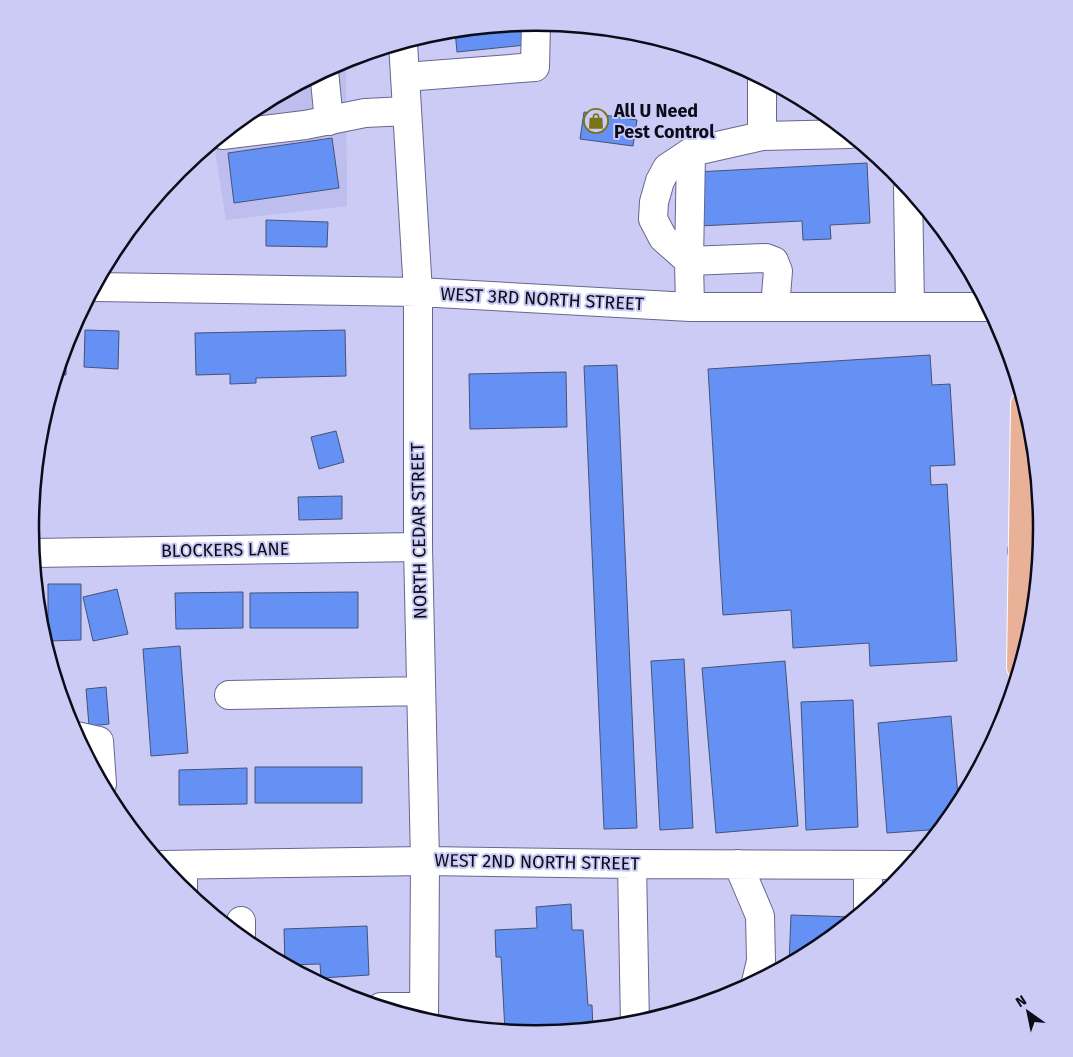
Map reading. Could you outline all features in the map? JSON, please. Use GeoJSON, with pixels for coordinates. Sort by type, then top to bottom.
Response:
{"type":"FeatureCollection","features":[{"type":"Feature","properties":{"kind":"main road"},"geometry":{"type":"LineString","coordinates":[[1025,617],[1031,551],[1030,468]]}},
{"type":"Feature","properties":{"kind":"street"},"geometry":{"type":"LineString","coordinates":[[405,78],[535,66],[536,31]]}},
{"type":"Feature","properties":{"kind":"street","name":"NORTH CEDAR STREET"},"geometry":{"type":"LineString","coordinates":[[403,49],[418,292],[418,547],[425,861],[424,1013]]}},
{"type":"Feature","properties":{"kind":"street"},"geometry":{"type":"LineString","coordinates":[[325,79],[329,120]]}},
{"type":"Feature","properties":{"kind":"street"},"geometry":{"type":"LineString","coordinates":[[762,86],[762,136]]}},
{"type":"Feature","properties":{"kind":"street"},"geometry":{"type":"LineString","coordinates":[[235,133],[305,125],[365,113],[406,111]]}},
{"type":"Feature","properties":{"kind":"street"},"geometry":{"type":"LineString","coordinates":[[775,307],[778,271],[774,262],[766,258],[689,261],[663,238],[653,219],[654,202],[660,181],[667,168],[691,152],[762,136],[839,134]]}},
{"type":"Feature","properties":{"kind":"street"},"geometry":{"type":"LineString","coordinates":[[690,307],[691,152]]}},
{"type":"Feature","properties":{"kind":"street"},"geometry":{"type":"LineString","coordinates":[[908,199],[910,307]]}},
{"type":"Feature","properties":{"kind":"street","name":"WEST 3RD NORTH STREET"},"geometry":{"type":"LineString","coordinates":[[102,287],[418,292],[690,307],[981,307]]}},
{"type":"Feature","properties":{"kind":"street","name":"BLOCKERS LANE"},"geometry":{"type":"LineString","coordinates":[[40,553],[418,547]]}},
{"type":"Feature","properties":{"kind":"street"},"geometry":{"type":"LineString","coordinates":[[229,695],[421,691]]}},
{"type":"Feature","properties":{"kind":"street"},"geometry":{"type":"LineString","coordinates":[[86,738],[99,741],[101,767]]}},
{"type":"Feature","properties":{"kind":"street","name":"WEST 2ND NORTH STREET"},"geometry":{"type":"LineString","coordinates":[[178,873],[425,861],[902,865]]}},
{"type":"Feature","properties":{"kind":"street"},"geometry":{"type":"LineString","coordinates":[[632,864],[635,1016]]}},
{"type":"Feature","properties":{"kind":"street"},"geometry":{"type":"LineString","coordinates":[[738,864],[760,916],[762,960],[759,973]]}},
{"type":"Feature","properties":{"kind":"street"},"geometry":{"type":"LineString","coordinates":[[868,865],[868,898]]}},
{"type":"Feature","properties":{"kind":"shaded area"},"geometry":{"type":"Polygon","coordinates":[[[345,69],[347,206],[226,220],[215,151],[260,115],[288,98],[345,69]]]}},
{"type":"Feature","properties":{"kind":"building"},"geometry":{"type":"Polygon","coordinates":[[[525,31],[526,45],[457,52],[456,38],[525,31]]]}},
{"type":"Feature","properties":{"kind":"building"},"geometry":{"type":"Polygon","coordinates":[[[584,112],[637,120],[633,146],[580,139],[584,112]]]}},
{"type":"Feature","properties":{"kind":"building"},"geometry":{"type":"Polygon","coordinates":[[[332,138],[339,188],[234,203],[228,153],[332,138]]]}},
{"type":"Feature","properties":{"kind":"building"},"geometry":{"type":"Polygon","coordinates":[[[867,163],[870,223],[830,225],[831,239],[803,240],[802,221],[699,226],[696,172],[867,163]]]}},
{"type":"Feature","properties":{"kind":"building"},"geometry":{"type":"Polygon","coordinates":[[[266,220],[328,222],[327,247],[266,246],[266,220]]]}},
{"type":"Feature","properties":{"kind":"building"},"geometry":{"type":"Polygon","coordinates":[[[85,330],[119,331],[118,369],[84,367],[85,330]]]}},
{"type":"Feature","properties":{"kind":"building"},"geometry":{"type":"Polygon","coordinates":[[[345,330],[346,376],[256,378],[256,383],[230,384],[230,374],[196,375],[195,333],[345,330]]]}},
{"type":"Feature","properties":{"kind":"building"},"geometry":{"type":"Polygon","coordinates":[[[930,355],[932,385],[950,384],[955,465],[930,466],[931,485],[947,484],[957,661],[870,666],[869,643],[793,648],[791,610],[723,615],[708,369],[930,355]]]}},
{"type":"Feature","properties":{"kind":"building"},"geometry":{"type":"Polygon","coordinates":[[[617,365],[637,828],[604,829],[584,366],[617,365]]]}},
{"type":"Feature","properties":{"kind":"building"},"geometry":{"type":"Polygon","coordinates":[[[566,372],[567,427],[470,429],[469,374],[566,372]]]}},
{"type":"Feature","properties":{"kind":"building"},"geometry":{"type":"Polygon","coordinates":[[[336,431],[344,462],[319,469],[311,437],[336,431]]]}},
{"type":"Feature","properties":{"kind":"building"},"geometry":{"type":"Polygon","coordinates":[[[342,496],[342,519],[299,520],[298,497],[342,496]]]}},
{"type":"Feature","properties":{"kind":"building"},"geometry":{"type":"Polygon","coordinates":[[[48,584],[81,584],[81,640],[52,641],[48,619],[48,584]]]}},
{"type":"Feature","properties":{"kind":"building"},"geometry":{"type":"Polygon","coordinates":[[[117,589],[128,634],[93,641],[83,597],[117,589]]]}},
{"type":"Feature","properties":{"kind":"building"},"geometry":{"type":"Polygon","coordinates":[[[243,592],[243,628],[176,629],[175,593],[243,592]]]}},
{"type":"Feature","properties":{"kind":"building"},"geometry":{"type":"Polygon","coordinates":[[[358,592],[358,628],[250,628],[250,593],[358,592]]]}},
{"type":"Feature","properties":{"kind":"building"},"geometry":{"type":"Polygon","coordinates":[[[180,646],[188,753],[151,756],[143,649],[180,646]]]}},
{"type":"Feature","properties":{"kind":"building"},"geometry":{"type":"Polygon","coordinates":[[[684,659],[693,828],[660,830],[651,661],[684,659]]]}},
{"type":"Feature","properties":{"kind":"building"},"geometry":{"type":"Polygon","coordinates":[[[785,661],[798,826],[716,833],[702,668],[785,661]]]}},
{"type":"Feature","properties":{"kind":"building"},"geometry":{"type":"Polygon","coordinates":[[[106,687],[109,724],[89,726],[86,689],[106,687]]]}},
{"type":"Feature","properties":{"kind":"building"},"geometry":{"type":"Polygon","coordinates":[[[853,700],[858,827],[806,830],[801,702],[853,700]]]}},
{"type":"Feature","properties":{"kind":"building"},"geometry":{"type":"Polygon","coordinates":[[[951,716],[958,792],[932,830],[887,833],[878,723],[951,716]]]}},
{"type":"Feature","properties":{"kind":"building"},"geometry":{"type":"Polygon","coordinates":[[[255,767],[362,767],[362,803],[255,803],[255,767]]]}},
{"type":"Feature","properties":{"kind":"building"},"geometry":{"type":"Polygon","coordinates":[[[247,768],[247,804],[179,805],[179,770],[247,768]]]}},
{"type":"Feature","properties":{"kind":"building"},"geometry":{"type":"Polygon","coordinates":[[[571,904],[572,930],[583,930],[588,1005],[592,1005],[593,1022],[569,1025],[505,1025],[501,957],[496,957],[495,930],[537,928],[536,907],[571,904]]]}},
{"type":"Feature","properties":{"kind":"building"},"geometry":{"type":"Polygon","coordinates":[[[791,915],[846,917],[813,942],[789,956],[791,915]]]}},
{"type":"Feature","properties":{"kind":"building"},"geometry":{"type":"Polygon","coordinates":[[[367,926],[369,975],[325,978],[321,976],[320,964],[299,965],[288,959],[285,957],[284,929],[367,926]]]}},
{"type":"Feature","properties":{"kind":"place","name":"All U Need Pest Control"},"geometry":{"type":"Point","coordinates":[596,121]}}]}
